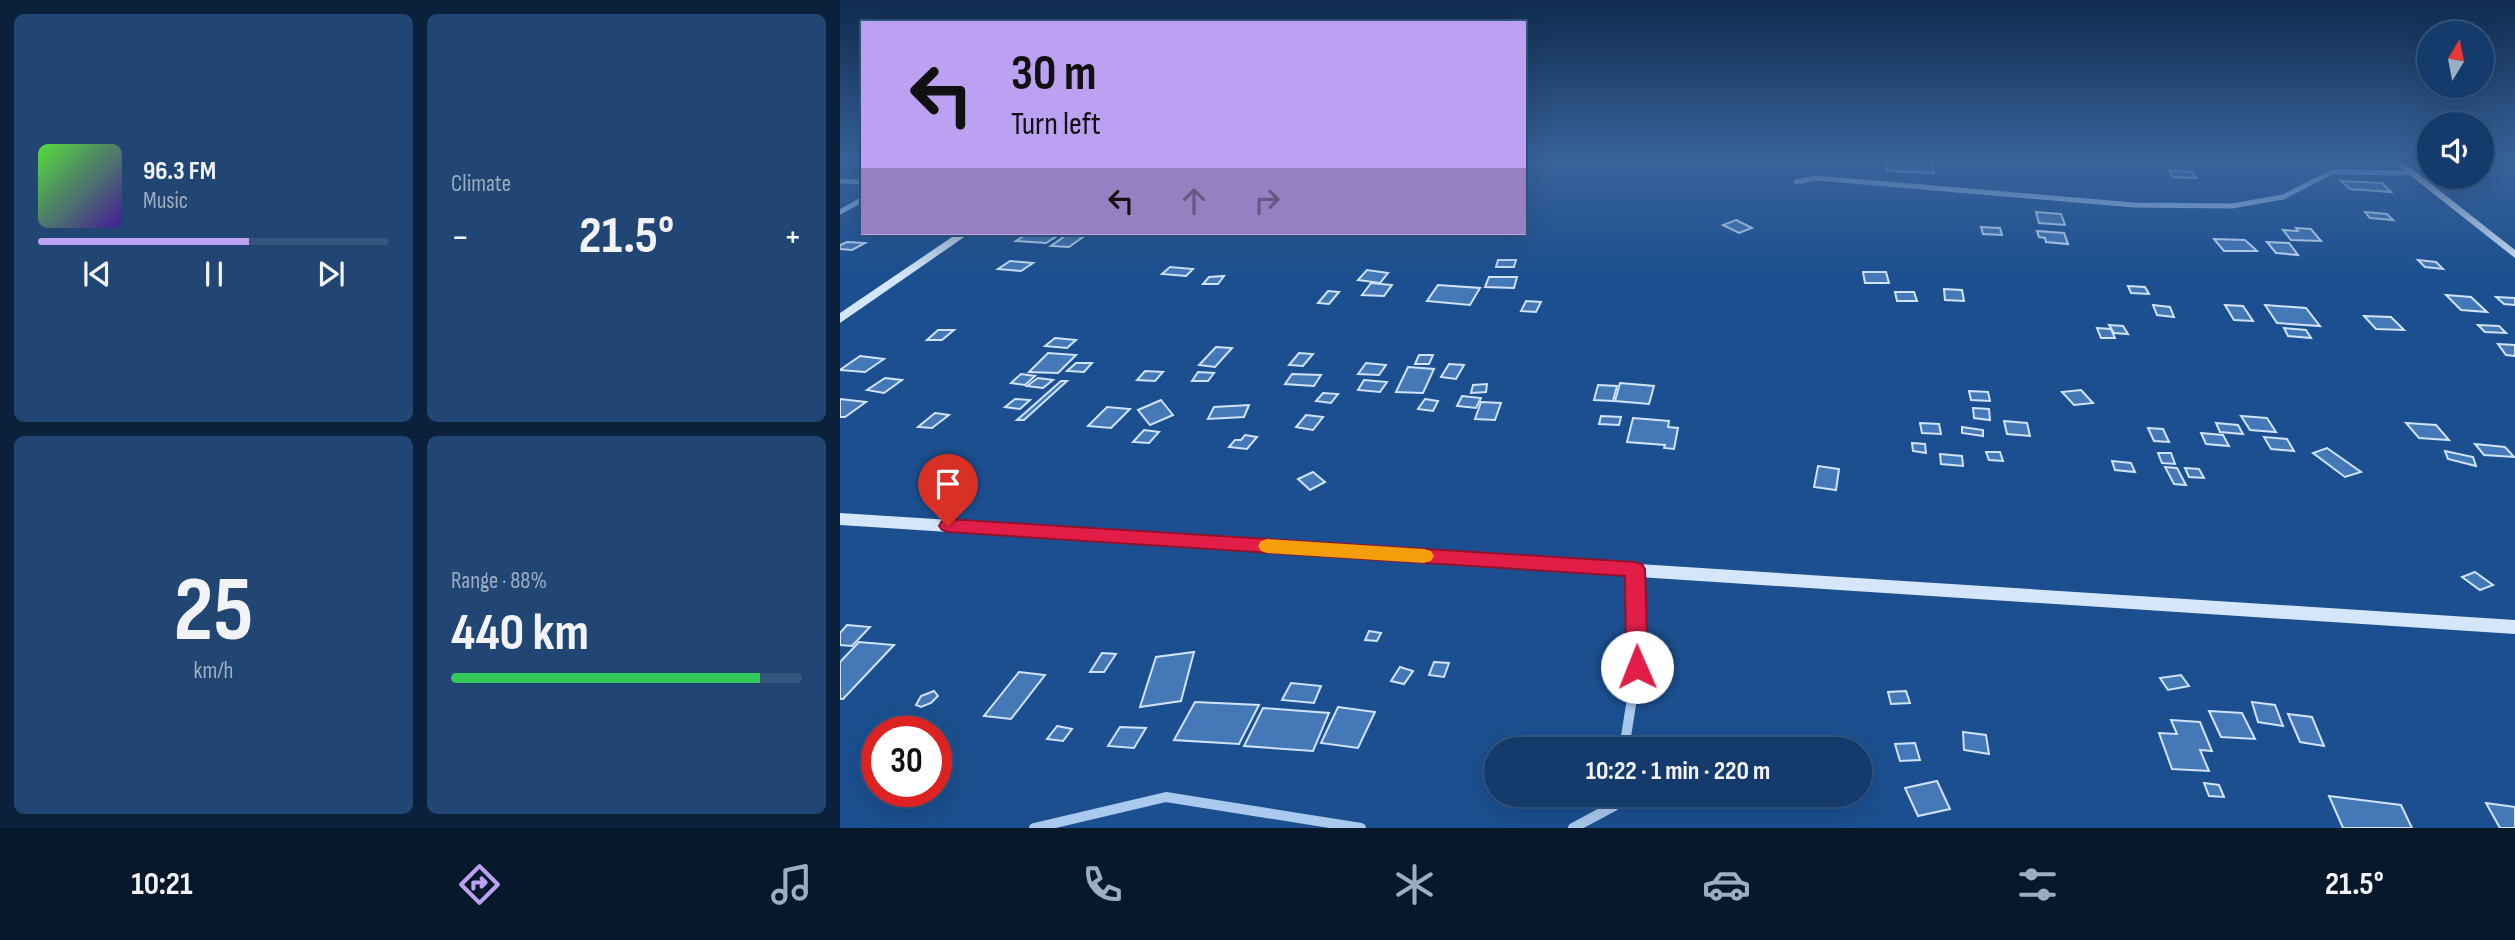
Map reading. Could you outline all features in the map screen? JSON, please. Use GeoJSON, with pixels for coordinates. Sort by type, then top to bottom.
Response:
{"type":"FeatureCollection","features":[{"type":"Feature","properties":{"kind":"street"},"geometry":{"type":"LineString","coordinates":[[840,212],[861,200]]}},
{"type":"Feature","properties":{"kind":"street"},"geometry":{"type":"LineString","coordinates":[[2071,200],[2134,205],[2232,206],[2268,200]]}},
{"type":"Feature","properties":{"kind":"street"},"geometry":{"type":"LineString","coordinates":[[2446,200],[2515,255]]}},
{"type":"Feature","properties":{"kind":"street"},"geometry":{"type":"LineString","coordinates":[[840,319],[962,235]]}},
{"type":"Feature","properties":{"kind":"street"},"geometry":{"type":"LineString","coordinates":[[840,519],[2515,627]]}},
{"type":"Feature","properties":{"kind":"street"},"geometry":{"type":"LineString","coordinates":[[1626,737],[1637,667],[1635,569]]}},
{"type":"Feature","properties":{"kind":"street"},"geometry":{"type":"LineString","coordinates":[[1034,828],[1166,797],[1361,828]]}},
{"type":"Feature","properties":{"kind":"street"},"geometry":{"type":"LineString","coordinates":[[1573,828],[1612,807]]}},
{"type":"Feature","properties":{"kind":"building"},"geometry":{"type":"Polygon","coordinates":[[[2036,212],[2061,214],[2065,225],[2039,223],[2036,212]]]}},
{"type":"Feature","properties":{"kind":"building"},"geometry":{"type":"Polygon","coordinates":[[[2365,212],[2387,214],[2393,220],[2370,218],[2365,212]]]}},
{"type":"Feature","properties":{"kind":"building"},"geometry":{"type":"Polygon","coordinates":[[[1736,220],[1752,228],[1739,233],[1723,225],[1736,220]]]}},
{"type":"Feature","properties":{"kind":"building"},"geometry":{"type":"Polygon","coordinates":[[[1981,227],[2000,228],[2002,235],[1983,234],[1981,227]]]}},
{"type":"Feature","properties":{"kind":"building"},"geometry":{"type":"Polygon","coordinates":[[[2296,228],[2311,229],[2321,241],[2291,240],[2283,230],[2298,231],[2296,228]]]}},
{"type":"Feature","properties":{"kind":"building"},"geometry":{"type":"Polygon","coordinates":[[[2037,231],[2064,233],[2068,244],[2046,242],[2045,238],[2039,237],[2037,231]]]}},
{"type":"Feature","properties":{"kind":"building"},"geometry":{"type":"Polygon","coordinates":[[[1025,235],[1057,236],[1046,243],[1016,241],[1025,235]]]}},
{"type":"Feature","properties":{"kind":"building"},"geometry":{"type":"Polygon","coordinates":[[[1066,235],[1086,235],[1069,247],[1051,246],[1066,235]]]}},
{"type":"Feature","properties":{"kind":"building"},"geometry":{"type":"Polygon","coordinates":[[[2214,239],[2245,240],[2257,251],[2224,251],[2214,239]]]}},
{"type":"Feature","properties":{"kind":"building"},"geometry":{"type":"Polygon","coordinates":[[[847,242],[865,243],[852,250],[840,249],[840,245],[847,242]]]}},
{"type":"Feature","properties":{"kind":"building"},"geometry":{"type":"Polygon","coordinates":[[[2267,242],[2289,243],[2298,255],[2276,253],[2267,242]]]}},
{"type":"Feature","properties":{"kind":"building"},"geometry":{"type":"Polygon","coordinates":[[[1498,260],[1516,260],[1514,267],[1496,267],[1498,260]]]}},
{"type":"Feature","properties":{"kind":"building"},"geometry":{"type":"Polygon","coordinates":[[[2418,260],[2436,262],[2443,269],[2425,267],[2418,260]]]}},
{"type":"Feature","properties":{"kind":"building"},"geometry":{"type":"Polygon","coordinates":[[[1010,261],[1033,263],[1021,271],[998,269],[1010,261]]]}},
{"type":"Feature","properties":{"kind":"building"},"geometry":{"type":"Polygon","coordinates":[[[1170,267],[1193,269],[1186,276],[1162,274],[1170,267]]]}},
{"type":"Feature","properties":{"kind":"building"},"geometry":{"type":"Polygon","coordinates":[[[1367,270],[1388,273],[1380,283],[1358,280],[1367,270]]]}},
{"type":"Feature","properties":{"kind":"building"},"geometry":{"type":"Polygon","coordinates":[[[1863,272],[1886,272],[1889,283],[1865,283],[1863,272]]]}},
{"type":"Feature","properties":{"kind":"building"},"geometry":{"type":"Polygon","coordinates":[[[1224,276],[1218,284],[1203,284],[1209,277],[1224,276]]]}},
{"type":"Feature","properties":{"kind":"building"},"geometry":{"type":"Polygon","coordinates":[[[1489,277],[1517,277],[1514,288],[1485,287],[1489,277]]]}},
{"type":"Feature","properties":{"kind":"building"},"geometry":{"type":"Polygon","coordinates":[[[1371,283],[1392,285],[1384,296],[1362,295],[1371,283]]]}},
{"type":"Feature","properties":{"kind":"building"},"geometry":{"type":"Polygon","coordinates":[[[1438,285],[1480,288],[1470,305],[1427,301],[1438,285]]]}},
{"type":"Feature","properties":{"kind":"building"},"geometry":{"type":"Polygon","coordinates":[[[2128,286],[2145,287],[2149,294],[2131,293],[2128,286]]]}},
{"type":"Feature","properties":{"kind":"building"},"geometry":{"type":"Polygon","coordinates":[[[1944,289],[1962,290],[1964,301],[1945,300],[1944,289]]]}},
{"type":"Feature","properties":{"kind":"building"},"geometry":{"type":"Polygon","coordinates":[[[1328,291],[1339,292],[1329,304],[1318,303],[1328,291]]]}},
{"type":"Feature","properties":{"kind":"building"},"geometry":{"type":"Polygon","coordinates":[[[1895,292],[1914,292],[1917,301],[1897,301],[1895,292]]]}},
{"type":"Feature","properties":{"kind":"building"},"geometry":{"type":"Polygon","coordinates":[[[2446,295],[2471,297],[2487,312],[2461,310],[2446,295]]]}},
{"type":"Feature","properties":{"kind":"building"},"geometry":{"type":"Polygon","coordinates":[[[2496,297],[2515,298],[2515,305],[2504,304],[2496,297]]]}},
{"type":"Feature","properties":{"kind":"building"},"geometry":{"type":"Polygon","coordinates":[[[1526,301],[1541,302],[1536,312],[1521,311],[1526,301]]]}},
{"type":"Feature","properties":{"kind":"building"},"geometry":{"type":"Polygon","coordinates":[[[2153,305],[2170,307],[2174,317],[2157,315],[2153,305]]]}},
{"type":"Feature","properties":{"kind":"building"},"geometry":{"type":"Polygon","coordinates":[[[2225,305],[2243,306],[2253,321],[2234,320],[2225,305]]]}},
{"type":"Feature","properties":{"kind":"building"},"geometry":{"type":"Polygon","coordinates":[[[2265,305],[2306,308],[2320,326],[2277,323],[2265,305]]]}},
{"type":"Feature","properties":{"kind":"building"},"geometry":{"type":"Polygon","coordinates":[[[2364,316],[2391,317],[2404,330],[2376,329],[2364,316]]]}},
{"type":"Feature","properties":{"kind":"building"},"geometry":{"type":"Polygon","coordinates":[[[2109,325],[2123,326],[2128,334],[2114,333],[2109,325]]]}},
{"type":"Feature","properties":{"kind":"building"},"geometry":{"type":"Polygon","coordinates":[[[2478,325],[2499,326],[2506,333],[2485,332],[2478,325]]]}},
{"type":"Feature","properties":{"kind":"building"},"geometry":{"type":"Polygon","coordinates":[[[2097,328],[2111,329],[2115,338],[2101,338],[2097,328]]]}},
{"type":"Feature","properties":{"kind":"building"},"geometry":{"type":"Polygon","coordinates":[[[2284,328],[2306,330],[2311,338],[2288,336],[2284,328]]]}},
{"type":"Feature","properties":{"kind":"building"},"geometry":{"type":"Polygon","coordinates":[[[938,330],[954,330],[942,340],[927,340],[938,330]]]}},
{"type":"Feature","properties":{"kind":"building"},"geometry":{"type":"Polygon","coordinates":[[[1055,338],[1076,340],[1067,348],[1045,346],[1055,338]]]}},
{"type":"Feature","properties":{"kind":"building"},"geometry":{"type":"Polygon","coordinates":[[[2498,344],[2515,345],[2515,356],[2506,355],[2498,344]]]}},
{"type":"Feature","properties":{"kind":"building"},"geometry":{"type":"Polygon","coordinates":[[[1216,347],[1232,348],[1215,367],[1199,365],[1216,347]]]}},
{"type":"Feature","properties":{"kind":"building"},"geometry":{"type":"Polygon","coordinates":[[[1048,353],[1076,355],[1058,373],[1029,372],[1048,353]]]}},
{"type":"Feature","properties":{"kind":"building"},"geometry":{"type":"Polygon","coordinates":[[[1299,353],[1313,354],[1303,366],[1289,365],[1299,353]]]}},
{"type":"Feature","properties":{"kind":"building"},"geometry":{"type":"Polygon","coordinates":[[[1419,355],[1433,355],[1429,364],[1415,364],[1419,355]]]}},
{"type":"Feature","properties":{"kind":"building"},"geometry":{"type":"Polygon","coordinates":[[[860,356],[884,359],[865,372],[840,370],[860,356]]]}},
{"type":"Feature","properties":{"kind":"building"},"geometry":{"type":"Polygon","coordinates":[[[1076,363],[1092,363],[1084,372],[1067,371],[1076,363]]]}},
{"type":"Feature","properties":{"kind":"building"},"geometry":{"type":"Polygon","coordinates":[[[1366,363],[1386,365],[1379,375],[1358,374],[1366,363]]]}},
{"type":"Feature","properties":{"kind":"building"},"geometry":{"type":"Polygon","coordinates":[[[1449,364],[1464,365],[1456,379],[1441,377],[1449,364]]]}},
{"type":"Feature","properties":{"kind":"building"},"geometry":{"type":"Polygon","coordinates":[[[1408,367],[1434,369],[1423,393],[1396,392],[1408,367]]]}},
{"type":"Feature","properties":{"kind":"building"},"geometry":{"type":"Polygon","coordinates":[[[1145,371],[1163,372],[1155,381],[1137,380],[1145,371]]]}},
{"type":"Feature","properties":{"kind":"building"},"geometry":{"type":"Polygon","coordinates":[[[1198,372],[1214,373],[1208,381],[1192,381],[1198,372]]]}},
{"type":"Feature","properties":{"kind":"building"},"geometry":{"type":"Polygon","coordinates":[[[1021,374],[1035,376],[1025,385],[1011,383],[1021,374]]]}},
{"type":"Feature","properties":{"kind":"building"},"geometry":{"type":"Polygon","coordinates":[[[1292,374],[1321,375],[1314,386],[1285,384],[1292,374]]]}},
{"type":"Feature","properties":{"kind":"building"},"geometry":{"type":"Polygon","coordinates":[[[885,378],[902,380],[884,393],[867,390],[885,378]]]}},
{"type":"Feature","properties":{"kind":"building"},"geometry":{"type":"Polygon","coordinates":[[[1038,378],[1053,380],[1043,388],[1027,386],[1038,378]]]}},
{"type":"Feature","properties":{"kind":"building"},"geometry":{"type":"Polygon","coordinates":[[[1364,380],[1387,382],[1380,392],[1358,390],[1364,380]]]}},
{"type":"Feature","properties":{"kind":"building"},"geometry":{"type":"Polygon","coordinates":[[[1061,381],[1067,381],[1024,420],[1017,420],[1061,381]]]}},
{"type":"Feature","properties":{"kind":"building"},"geometry":{"type":"Polygon","coordinates":[[[1620,383],[1654,386],[1649,404],[1615,401],[1620,383]]]}},
{"type":"Feature","properties":{"kind":"building"},"geometry":{"type":"Polygon","coordinates":[[[1487,384],[1486,392],[1471,393],[1473,385],[1487,384]]]}},
{"type":"Feature","properties":{"kind":"building"},"geometry":{"type":"Polygon","coordinates":[[[1598,385],[1617,386],[1613,401],[1594,400],[1598,385]]]}},
{"type":"Feature","properties":{"kind":"building"},"geometry":{"type":"Polygon","coordinates":[[[2081,390],[2093,403],[2074,405],[2062,392],[2081,390]]]}},
{"type":"Feature","properties":{"kind":"building"},"geometry":{"type":"Polygon","coordinates":[[[1969,391],[1988,392],[1990,401],[1971,400],[1969,391]]]}},
{"type":"Feature","properties":{"kind":"building"},"geometry":{"type":"Polygon","coordinates":[[[1323,393],[1338,394],[1331,403],[1316,401],[1323,393]]]}},
{"type":"Feature","properties":{"kind":"building"},"geometry":{"type":"Polygon","coordinates":[[[1462,396],[1481,398],[1476,408],[1457,406],[1462,396]]]}},
{"type":"Feature","properties":{"kind":"building"},"geometry":{"type":"Polygon","coordinates":[[[840,399],[866,402],[845,417],[840,417],[840,399]]]}},
{"type":"Feature","properties":{"kind":"building"},"geometry":{"type":"Polygon","coordinates":[[[1015,399],[1030,400],[1020,409],[1005,407],[1015,399]]]}},
{"type":"Feature","properties":{"kind":"building"},"geometry":{"type":"Polygon","coordinates":[[[1425,399],[1438,401],[1433,411],[1418,409],[1425,399]]]}},
{"type":"Feature","properties":{"kind":"building"},"geometry":{"type":"Polygon","coordinates":[[[1161,400],[1173,415],[1150,425],[1138,410],[1161,400]]]}},
{"type":"Feature","properties":{"kind":"building"},"geometry":{"type":"Polygon","coordinates":[[[1481,402],[1501,403],[1495,420],[1475,419],[1481,402]]]}},
{"type":"Feature","properties":{"kind":"building"},"geometry":{"type":"Polygon","coordinates":[[[1249,405],[1244,417],[1208,419],[1214,407],[1249,405]]]}},
{"type":"Feature","properties":{"kind":"building"},"geometry":{"type":"Polygon","coordinates":[[[1107,407],[1130,409],[1111,428],[1088,426],[1107,407]]]}},
{"type":"Feature","properties":{"kind":"building"},"geometry":{"type":"Polygon","coordinates":[[[1973,408],[1989,409],[1990,420],[1974,418],[1973,408]]]}},
{"type":"Feature","properties":{"kind":"building"},"geometry":{"type":"Polygon","coordinates":[[[935,413],[949,415],[932,428],[918,427],[935,413]]]}},
{"type":"Feature","properties":{"kind":"building"},"geometry":{"type":"Polygon","coordinates":[[[1306,415],[1323,417],[1313,430],[1296,427],[1306,415]]]}},
{"type":"Feature","properties":{"kind":"building"},"geometry":{"type":"Polygon","coordinates":[[[1601,416],[1621,417],[1619,425],[1599,424],[1601,416]]]}},
{"type":"Feature","properties":{"kind":"building"},"geometry":{"type":"Polygon","coordinates":[[[2241,416],[2267,418],[2276,432],[2250,430],[2241,416]]]}},
{"type":"Feature","properties":{"kind":"building"},"geometry":{"type":"Polygon","coordinates":[[[1633,418],[1669,421],[1668,427],[1678,428],[1674,449],[1664,448],[1665,445],[1627,442],[1633,418]]]}},
{"type":"Feature","properties":{"kind":"building"},"geometry":{"type":"Polygon","coordinates":[[[2004,421],[2027,423],[2030,436],[2007,434],[2004,421]]]}},
{"type":"Feature","properties":{"kind":"building"},"geometry":{"type":"Polygon","coordinates":[[[1920,423],[1939,424],[1941,434],[1922,433],[1920,423]]]}},
{"type":"Feature","properties":{"kind":"building"},"geometry":{"type":"Polygon","coordinates":[[[2216,423],[2238,425],[2243,434],[2220,432],[2216,423]]]}},
{"type":"Feature","properties":{"kind":"building"},"geometry":{"type":"Polygon","coordinates":[[[2406,423],[2436,425],[2449,440],[2419,438],[2406,423]]]}},
{"type":"Feature","properties":{"kind":"building"},"geometry":{"type":"Polygon","coordinates":[[[1962,427],[1983,430],[1983,436],[1962,433],[1962,427]]]}},
{"type":"Feature","properties":{"kind":"building"},"geometry":{"type":"Polygon","coordinates":[[[2148,428],[2163,429],[2169,442],[2154,441],[2148,428]]]}},
{"type":"Feature","properties":{"kind":"building"},"geometry":{"type":"Polygon","coordinates":[[[1144,430],[1159,432],[1149,443],[1133,442],[1144,430]]]}},
{"type":"Feature","properties":{"kind":"building"},"geometry":{"type":"Polygon","coordinates":[[[2201,433],[2223,435],[2229,446],[2206,444],[2201,433]]]}},
{"type":"Feature","properties":{"kind":"building"},"geometry":{"type":"Polygon","coordinates":[[[1245,435],[1257,437],[1247,449],[1229,447],[1235,440],[1241,440],[1245,435]]]}},
{"type":"Feature","properties":{"kind":"building"},"geometry":{"type":"Polygon","coordinates":[[[2264,437],[2287,439],[2294,451],[2271,449],[2264,437]]]}},
{"type":"Feature","properties":{"kind":"building"},"geometry":{"type":"Polygon","coordinates":[[[1912,443],[1925,444],[1926,453],[1913,451],[1912,443]]]}},
{"type":"Feature","properties":{"kind":"building"},"geometry":{"type":"Polygon","coordinates":[[[2475,444],[2505,447],[2514,457],[2484,455],[2475,444]]]}},
{"type":"Feature","properties":{"kind":"building"},"geometry":{"type":"Polygon","coordinates":[[[2327,448],[2361,472],[2345,477],[2313,453],[2327,448]]]}},
{"type":"Feature","properties":{"kind":"building"},"geometry":{"type":"Polygon","coordinates":[[[2445,451],[2473,457],[2476,466],[2448,459],[2445,451]]]}},
{"type":"Feature","properties":{"kind":"building"},"geometry":{"type":"Polygon","coordinates":[[[1986,452],[2000,452],[2003,461],[1989,460],[1986,452]]]}},
{"type":"Feature","properties":{"kind":"building"},"geometry":{"type":"Polygon","coordinates":[[[2158,453],[2171,453],[2175,464],[2162,463],[2158,453]]]}},
{"type":"Feature","properties":{"kind":"building"},"geometry":{"type":"Polygon","coordinates":[[[1940,454],[1962,456],[1963,466],[1941,464],[1940,454]]]}},
{"type":"Feature","properties":{"kind":"building"},"geometry":{"type":"Polygon","coordinates":[[[2112,461],[2131,463],[2135,472],[2115,470],[2112,461]]]}},
{"type":"Feature","properties":{"kind":"building"},"geometry":{"type":"Polygon","coordinates":[[[1818,466],[1839,469],[1836,490],[1814,487],[1818,466]]]}},
{"type":"Feature","properties":{"kind":"building"},"geometry":{"type":"Polygon","coordinates":[[[2165,467],[2177,468],[2186,485],[2174,484],[2165,467]]]}},
{"type":"Feature","properties":{"kind":"building"},"geometry":{"type":"Polygon","coordinates":[[[2185,468],[2199,469],[2204,478],[2189,477],[2185,468]]]}},
{"type":"Feature","properties":{"kind":"building"},"geometry":{"type":"Polygon","coordinates":[[[1313,472],[1325,482],[1310,490],[1298,479],[1313,472]]]}},
{"type":"Feature","properties":{"kind":"building"},"geometry":{"type":"Polygon","coordinates":[[[2475,572],[2493,585],[2480,590],[2462,577],[2475,572]]]}},
{"type":"Feature","properties":{"kind":"building"},"geometry":{"type":"Polygon","coordinates":[[[847,625],[870,627],[852,646],[840,645],[840,633],[847,625]]]}},
{"type":"Feature","properties":{"kind":"building"},"geometry":{"type":"Polygon","coordinates":[[[1369,631],[1381,633],[1377,641],[1365,640],[1369,631]]]}},
{"type":"Feature","properties":{"kind":"building"},"geometry":{"type":"Polygon","coordinates":[[[859,642],[894,645],[843,699],[840,699],[840,662],[859,642]]]}},
{"type":"Feature","properties":{"kind":"building"},"geometry":{"type":"Polygon","coordinates":[[[1194,652],[1181,701],[1140,707],[1156,657],[1194,652]]]}},
{"type":"Feature","properties":{"kind":"building"},"geometry":{"type":"Polygon","coordinates":[[[1102,653],[1116,654],[1104,672],[1090,672],[1102,653]]]}},
{"type":"Feature","properties":{"kind":"building"},"geometry":{"type":"Polygon","coordinates":[[[1434,662],[1449,663],[1444,677],[1429,675],[1434,662]]]}},
{"type":"Feature","properties":{"kind":"building"},"geometry":{"type":"Polygon","coordinates":[[[1400,667],[1413,671],[1404,684],[1391,681],[1400,667]]]}},
{"type":"Feature","properties":{"kind":"building"},"geometry":{"type":"Polygon","coordinates":[[[1019,672],[1045,675],[1011,719],[984,716],[1019,672]]]}},
{"type":"Feature","properties":{"kind":"building"},"geometry":{"type":"Polygon","coordinates":[[[2181,675],[2189,686],[2168,690],[2160,678],[2181,675]]]}},
{"type":"Feature","properties":{"kind":"building"},"geometry":{"type":"Polygon","coordinates":[[[1291,683],[1321,686],[1314,703],[1282,700],[1291,683]]]}},
{"type":"Feature","properties":{"kind":"building"},"geometry":{"type":"Polygon","coordinates":[[[934,691],[938,696],[931,703],[921,707],[916,705],[921,696],[934,691]]]}},
{"type":"Feature","properties":{"kind":"building"},"geometry":{"type":"Polygon","coordinates":[[[1906,691],[1910,703],[1891,704],[1888,692],[1906,691]]]}},
{"type":"Feature","properties":{"kind":"building"},"geometry":{"type":"Polygon","coordinates":[[[1195,702],[1259,705],[1239,744],[1174,740],[1195,702]]]}},
{"type":"Feature","properties":{"kind":"building"},"geometry":{"type":"Polygon","coordinates":[[[2252,702],[2275,705],[2283,726],[2258,722],[2252,702]]]}},
{"type":"Feature","properties":{"kind":"building"},"geometry":{"type":"Polygon","coordinates":[[[1338,707],[1375,712],[1358,748],[1321,743],[1338,707]]]}},
{"type":"Feature","properties":{"kind":"building"},"geometry":{"type":"Polygon","coordinates":[[[1263,708],[1329,713],[1313,751],[1244,746],[1263,708]]]}},
{"type":"Feature","properties":{"kind":"building"},"geometry":{"type":"Polygon","coordinates":[[[2209,711],[2242,713],[2255,739],[2221,737],[2209,711]]]}},
{"type":"Feature","properties":{"kind":"building"},"geometry":{"type":"Polygon","coordinates":[[[2288,714],[2312,717],[2324,746],[2300,742],[2288,714]]]}},
{"type":"Feature","properties":{"kind":"building"},"geometry":{"type":"Polygon","coordinates":[[[2171,720],[2200,722],[2212,751],[2200,750],[2209,771],[2172,769],[2159,733],[2177,734],[2171,720]]]}},
{"type":"Feature","properties":{"kind":"building"},"geometry":{"type":"Polygon","coordinates":[[[1057,726],[1072,729],[1063,741],[1047,739],[1057,726]]]}},
{"type":"Feature","properties":{"kind":"building"},"geometry":{"type":"Polygon","coordinates":[[[1120,727],[1146,728],[1134,748],[1108,746],[1120,727]]]}},
{"type":"Feature","properties":{"kind":"building"},"geometry":{"type":"Polygon","coordinates":[[[1963,732],[1986,735],[1989,754],[1964,750],[1963,732]]]}},
{"type":"Feature","properties":{"kind":"building"},"geometry":{"type":"Polygon","coordinates":[[[1915,743],[1920,760],[1900,761],[1895,744],[1915,743]]]}},
{"type":"Feature","properties":{"kind":"building"},"geometry":{"type":"Polygon","coordinates":[[[1937,781],[1950,809],[1918,816],[1905,788],[1937,781]]]}},
{"type":"Feature","properties":{"kind":"building"},"geometry":{"type":"Polygon","coordinates":[[[2204,783],[2219,785],[2224,797],[2209,796],[2204,783]]]}},
{"type":"Feature","properties":{"kind":"building"},"geometry":{"type":"Polygon","coordinates":[[[2329,796],[2401,805],[2412,828],[2343,828],[2329,796]]]}},
{"type":"Feature","properties":{"kind":"building"},"geometry":{"type":"Polygon","coordinates":[[[2486,803],[2515,807],[2515,828],[2500,828],[2486,803]]]}},
{"type":"Feature","properties":{"kind":"slow traffic"},"geometry":{"type":"LineString","coordinates":[[1267,546],[1424,556]]}},
{"type":"Feature","properties":{"kind":"route"},"geometry":{"type":"LineString","coordinates":[[948,526],[1635,569],[1637,667]]}}]}
